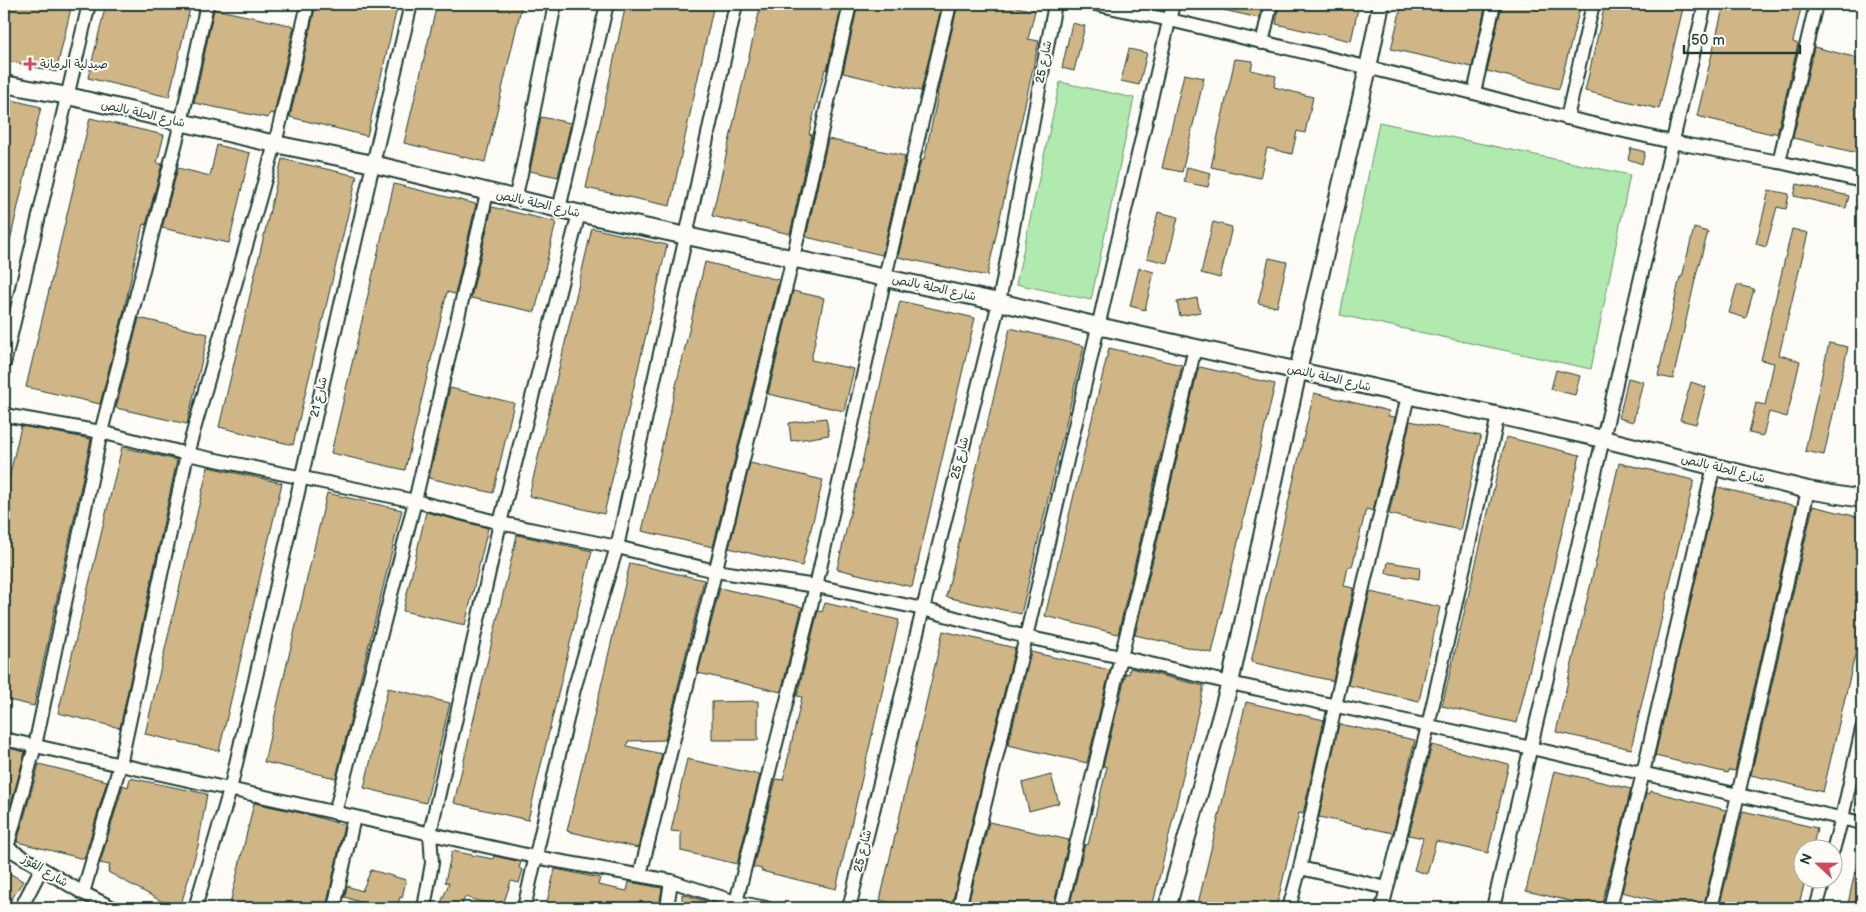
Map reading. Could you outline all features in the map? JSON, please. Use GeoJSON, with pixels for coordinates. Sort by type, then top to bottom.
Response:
{"type":"FeatureCollection","features":[{"type":"Feature","properties":{"kind":"street"},"geometry":{"type":"LineString","coordinates":[[4,364],[88,4]]}},
{"type":"Feature","properties":{"kind":"street"},"geometry":{"type":"LineString","coordinates":[[5,847],[34,746],[101,432],[181,122],[207,4]]}},
{"type":"Feature","properties":{"kind":"street"},"geometry":{"type":"LineString","coordinates":[[82,893],[120,765],[187,454],[275,144],[308,4]]}},
{"type":"Feature","properties":{"kind":"street","name":"شارع 21"},"geometry":{"type":"LineString","coordinates":[[195,908],[230,790],[372,164],[411,4]]}},
{"type":"Feature","properties":{"kind":"street"},"geometry":{"type":"LineString","coordinates":[[514,199],[521,174],[555,4]]}},
{"type":"Feature","properties":{"kind":"street"},"geometry":{"type":"LineString","coordinates":[[559,209],[607,4]]}},
{"type":"Feature","properties":{"kind":"street"},"geometry":{"type":"LineString","coordinates":[[524,908],[574,689],[617,547],[736,4]]}},
{"type":"Feature","properties":{"kind":"street"},"geometry":{"type":"LineString","coordinates":[[640,875],[793,258],[850,4]]}},
{"type":"Feature","properties":{"kind":"street"},"geometry":{"type":"LineString","coordinates":[[736,902],[816,586],[885,277],[950,4]]}},
{"type":"Feature","properties":{"kind":"street","name":"شارع 25"},"geometry":{"type":"LineString","coordinates":[[849,908],[999,302],[1055,4]]}},
{"type":"Feature","properties":{"kind":"street"},"geometry":{"type":"LineString","coordinates":[[1095,4],[1170,20],[1474,93],[1567,118],[1672,142],[1779,162],[1862,181]]}},
{"type":"Feature","properties":{"kind":"street"},"geometry":{"type":"LineString","coordinates":[[959,908],[1026,637],[1173,4]]}},
{"type":"Feature","properties":{"kind":"street"},"geometry":{"type":"LineString","coordinates":[[1262,43],[1271,4]]}},
{"type":"Feature","properties":{"kind":"street"},"geometry":{"type":"LineString","coordinates":[[1167,908],[1230,684],[1381,4]]}},
{"type":"Feature","properties":{"kind":"street"},"geometry":{"type":"LineString","coordinates":[[1474,93],[1494,4]]}},
{"type":"Feature","properties":{"kind":"street"},"geometry":{"type":"LineString","coordinates":[[1567,118],[1593,4]]}},
{"type":"Feature","properties":{"kind":"street"},"geometry":{"type":"LineString","coordinates":[[1494,908],[1705,4]]}},
{"type":"Feature","properties":{"kind":"street"},"geometry":{"type":"LineString","coordinates":[[1779,162],[1816,4]]}},
{"type":"Feature","properties":{"kind":"street","name":"شارع الحلة بالنص"},"geometry":{"type":"LineString","coordinates":[[4,84],[68,96],[275,144],[372,164],[559,209],[999,302],[1098,326],[1603,439],[1808,490],[1862,499]]}},
{"type":"Feature","properties":{"kind":"street"},"geometry":{"type":"LineString","coordinates":[[335,813],[415,501],[487,193]]}},
{"type":"Feature","properties":{"kind":"street"},"geometry":{"type":"LineString","coordinates":[[424,908],[432,863],[430,833],[500,523],[579,213]]}},
{"type":"Feature","properties":{"kind":"street"},"geometry":{"type":"LineString","coordinates":[[1062,908],[1195,348]]}},
{"type":"Feature","properties":{"kind":"street"},"geometry":{"type":"LineString","coordinates":[[1288,908],[1300,868],[1335,706],[1408,396]]}},
{"type":"Feature","properties":{"kind":"street"},"geometry":{"type":"LineString","coordinates":[[4,415],[101,432],[187,454],[415,501],[500,523],[617,547],[715,570],[816,586],[923,609],[1026,637],[1121,657],[1230,684],[1531,748],[1738,796],[1862,822]]}},
{"type":"Feature","properties":{"kind":"street"},"geometry":{"type":"LineString","coordinates":[[1382,908],[1428,726],[1498,416]]}},
{"type":"Feature","properties":{"kind":"street"},"geometry":{"type":"LineString","coordinates":[[1610,908],[1714,466]]}},
{"type":"Feature","properties":{"kind":"street"},"geometry":{"type":"LineString","coordinates":[[1710,908],[1738,796],[1808,490]]}},
{"type":"Feature","properties":{"kind":"street"},"geometry":{"type":"LineString","coordinates":[[1836,840],[1862,729]]}},
{"type":"Feature","properties":{"kind":"street"},"geometry":{"type":"LineString","coordinates":[[4,739],[535,857],[671,880],[736,902],[766,908]]}},
{"type":"Feature","properties":{"kind":"street"},"geometry":{"type":"LineString","coordinates":[[334,908],[354,817]]}},
{"type":"Feature","properties":{"kind":"street","name":"شارع القوز"},"geometry":{"type":"LineString","coordinates":[[5,847],[82,893],[113,908]]}},
{"type":"Feature","properties":{"kind":"street"},"geometry":{"type":"LineString","coordinates":[[1300,868],[1387,888]]}},
{"type":"Feature","properties":{"kind":"street"},"geometry":{"type":"LineString","coordinates":[[21,908],[41,869]]}},
{"type":"Feature","properties":{"kind":"street"},"geometry":{"type":"LineString","coordinates":[[667,908],[671,880]]}},
{"type":"Feature","properties":{"kind":"street"},"geometry":{"type":"LineString","coordinates":[[1816,908],[1821,890]]}},
{"type":"Feature","properties":{"kind":"green space"},"geometry":{"type":"Polygon","coordinates":[[[1060,82],[1134,98],[1091,300],[1016,284],[1060,82]]]}},
{"type":"Feature","properties":{"kind":"green space"},"geometry":{"type":"Polygon","coordinates":[[[1379,122],[1630,175],[1591,369],[1340,315],[1379,122]]]}},
{"type":"Feature","properties":{"kind":"building"},"geometry":{"type":"Polygon","coordinates":[[[4,4],[72,4],[56,72],[4,60],[4,4]]]}},
{"type":"Feature","properties":{"kind":"building"},"geometry":{"type":"Polygon","coordinates":[[[106,4],[191,4],[169,97],[88,78],[106,4]]]}},
{"type":"Feature","properties":{"kind":"building"},"geometry":{"type":"Polygon","coordinates":[[[316,4],[398,4],[367,136],[290,117],[316,4]]]}},
{"type":"Feature","properties":{"kind":"building"},"geometry":{"type":"Polygon","coordinates":[[[437,4],[522,4],[485,162],[404,143],[437,4]]]}},
{"type":"Feature","properties":{"kind":"building"},"geometry":{"type":"Polygon","coordinates":[[[626,4],[714,4],[670,206],[586,188],[626,4]]]}},
{"type":"Feature","properties":{"kind":"building"},"geometry":{"type":"Polygon","coordinates":[[[761,4],[842,4],[827,70],[825,69],[809,134],[812,135],[790,234],[712,216],[761,4]]]}},
{"type":"Feature","properties":{"kind":"building"},"geometry":{"type":"Polygon","coordinates":[[[858,4],[942,4],[921,91],[843,73],[858,4]]]}},
{"type":"Feature","properties":{"kind":"building"},"geometry":{"type":"Polygon","coordinates":[[[958,4],[1003,4],[1035,11],[1028,39],[1039,41],[987,276],[898,257],[921,160],[924,160],[958,4]]]}},
{"type":"Feature","properties":{"kind":"building"},"geometry":{"type":"Polygon","coordinates":[[[1220,4],[1263,4],[1259,18],[1219,9],[1220,4]]]}},
{"type":"Feature","properties":{"kind":"building"},"geometry":{"type":"Polygon","coordinates":[[[1279,4],[1359,4],[1351,41],[1276,24],[1279,4]]]}},
{"type":"Feature","properties":{"kind":"building"},"geometry":{"type":"Polygon","coordinates":[[[1402,4],[1486,4],[1472,67],[1391,49],[1402,4]]]}},
{"type":"Feature","properties":{"kind":"building"},"geometry":{"type":"Polygon","coordinates":[[[1502,4],[1581,4],[1559,89],[1487,71],[1502,4]]]}},
{"type":"Feature","properties":{"kind":"building"},"geometry":{"type":"Polygon","coordinates":[[[1605,4],[1684,4],[1659,109],[1585,91],[1605,4]]]}},
{"type":"Feature","properties":{"kind":"building"},"geometry":{"type":"Polygon","coordinates":[[[1724,4],[1802,4],[1793,42],[1798,44],[1777,134],[1697,116],[1724,4]]]}},
{"type":"Feature","properties":{"kind":"building"},"geometry":{"type":"Polygon","coordinates":[[[214,9],[294,26],[274,114],[270,113],[268,118],[194,103],[214,9]]]}},
{"type":"Feature","properties":{"kind":"building"},"geometry":{"type":"Polygon","coordinates":[[[1072,23],[1085,26],[1074,71],[1062,68],[1072,23]]]}},
{"type":"Feature","properties":{"kind":"building"},"geometry":{"type":"Polygon","coordinates":[[[1814,47],[1862,59],[1862,154],[1793,138],[1814,47]]]}},
{"type":"Feature","properties":{"kind":"building"},"geometry":{"type":"Polygon","coordinates":[[[1129,49],[1147,53],[1139,85],[1121,81],[1129,49]]]}},
{"type":"Feature","properties":{"kind":"building"},"geometry":{"type":"Polygon","coordinates":[[[1235,59],[1253,61],[1251,70],[1276,76],[1274,87],[1313,97],[1305,133],[1297,131],[1292,154],[1267,148],[1260,178],[1211,167],[1235,59]]]}},
{"type":"Feature","properties":{"kind":"building"},"geometry":{"type":"Polygon","coordinates":[[[1184,74],[1204,78],[1182,172],[1162,168],[1184,74]]]}},
{"type":"Feature","properties":{"kind":"building"},"geometry":{"type":"Polygon","coordinates":[[[4,98],[41,107],[9,245],[4,244],[4,98]]]}},
{"type":"Feature","properties":{"kind":"building"},"geometry":{"type":"Polygon","coordinates":[[[541,117],[571,123],[558,177],[530,171],[541,117]]]}},
{"type":"Feature","properties":{"kind":"building"},"geometry":{"type":"Polygon","coordinates":[[[90,118],[164,135],[157,163],[162,164],[146,225],[143,224],[100,404],[26,387],[90,118]]]}},
{"type":"Feature","properties":{"kind":"building"},"geometry":{"type":"Polygon","coordinates":[[[828,139],[905,156],[882,255],[806,237],[828,139]]]}},
{"type":"Feature","properties":{"kind":"building"},"geometry":{"type":"Polygon","coordinates":[[[217,145],[250,153],[229,243],[162,228],[178,168],[210,176],[217,145]]]}},
{"type":"Feature","properties":{"kind":"building"},"geometry":{"type":"Polygon","coordinates":[[[1631,148],[1645,152],[1642,164],[1628,159],[1631,148]]]}},
{"type":"Feature","properties":{"kind":"building"},"geometry":{"type":"Polygon","coordinates":[[[282,159],[357,176],[293,445],[219,427],[282,159]]]}},
{"type":"Feature","properties":{"kind":"building"},"geometry":{"type":"Polygon","coordinates":[[[1187,167],[1211,173],[1208,187],[1184,182],[1187,167]]]}},
{"type":"Feature","properties":{"kind":"building"},"geometry":{"type":"Polygon","coordinates":[[[394,184],[476,204],[455,294],[447,292],[405,470],[331,453],[394,184]]]}},
{"type":"Feature","properties":{"kind":"building"},"geometry":{"type":"Polygon","coordinates":[[[1797,184],[1849,196],[1846,208],[1794,196],[1797,184]]]}},
{"type":"Feature","properties":{"kind":"building"},"geometry":{"type":"Polygon","coordinates":[[[1769,190],[1789,194],[1786,209],[1777,207],[1766,247],[1756,244],[1769,190]]]}},
{"type":"Feature","properties":{"kind":"building"},"geometry":{"type":"Polygon","coordinates":[[[492,207],[556,222],[535,312],[471,298],[492,207]]]}},
{"type":"Feature","properties":{"kind":"building"},"geometry":{"type":"Polygon","coordinates":[[[1158,212],[1178,217],[1167,263],[1147,258],[1158,212]]]}},
{"type":"Feature","properties":{"kind":"building"},"geometry":{"type":"Polygon","coordinates":[[[1213,222],[1232,227],[1220,278],[1201,273],[1213,222]]]}},
{"type":"Feature","properties":{"kind":"building"},"geometry":{"type":"Polygon","coordinates":[[[592,228],[667,245],[604,514],[529,496],[592,228]]]}},
{"type":"Feature","properties":{"kind":"building"},"geometry":{"type":"Polygon","coordinates":[[[1694,228],[1708,232],[1697,271],[1673,379],[1658,376],[1680,277],[1682,277],[1694,228]]]}},
{"type":"Feature","properties":{"kind":"building"},"geometry":{"type":"Polygon","coordinates":[[[1792,229],[1808,233],[1779,355],[1800,361],[1787,417],[1769,412],[1763,436],[1749,433],[1756,403],[1765,405],[1774,363],[1761,360],[1792,229]]]}},
{"type":"Feature","properties":{"kind":"building"},"geometry":{"type":"Polygon","coordinates":[[[1269,258],[1287,262],[1277,307],[1258,303],[1269,258]]]}},
{"type":"Feature","properties":{"kind":"building"},"geometry":{"type":"Polygon","coordinates":[[[705,262],[779,280],[713,547],[642,531],[705,262]]]}},
{"type":"Feature","properties":{"kind":"building"},"geometry":{"type":"Polygon","coordinates":[[[1139,268],[1154,272],[1145,310],[1130,306],[1139,268]]]}},
{"type":"Feature","properties":{"kind":"building"},"geometry":{"type":"Polygon","coordinates":[[[1737,285],[1754,289],[1746,318],[1729,313],[1737,285]]]}},
{"type":"Feature","properties":{"kind":"building"},"geometry":{"type":"Polygon","coordinates":[[[793,291],[824,298],[811,360],[854,369],[844,411],[768,394],[793,291]]]}},
{"type":"Feature","properties":{"kind":"building"},"geometry":{"type":"Polygon","coordinates":[[[1197,298],[1200,312],[1180,316],[1177,302],[1197,298]]]}},
{"type":"Feature","properties":{"kind":"building"},"geometry":{"type":"Polygon","coordinates":[[[900,301],[975,318],[912,587],[837,569],[900,301]]]}},
{"type":"Feature","properties":{"kind":"building"},"geometry":{"type":"Polygon","coordinates":[[[139,318],[208,334],[187,424],[116,408],[139,318]]]}},
{"type":"Feature","properties":{"kind":"building"},"geometry":{"type":"Polygon","coordinates":[[[1010,328],[1084,346],[1021,614],[946,597],[1010,328]]]}},
{"type":"Feature","properties":{"kind":"building"},"geometry":{"type":"Polygon","coordinates":[[[1829,343],[1848,347],[1824,455],[1805,451],[1829,343]]]}},
{"type":"Feature","properties":{"kind":"building"},"geometry":{"type":"Polygon","coordinates":[[[1109,348],[1182,365],[1118,634],[1045,616],[1109,348]]]}},
{"type":"Feature","properties":{"kind":"building"},"geometry":{"type":"Polygon","coordinates":[[[1200,367],[1275,384],[1212,653],[1135,635],[1200,367]]]}},
{"type":"Feature","properties":{"kind":"building"},"geometry":{"type":"Polygon","coordinates":[[[1556,370],[1580,376],[1575,395],[1551,389],[1556,370]]]}},
{"type":"Feature","properties":{"kind":"building"},"geometry":{"type":"Polygon","coordinates":[[[1628,378],[1643,382],[1633,422],[1619,418],[1628,378]]]}},
{"type":"Feature","properties":{"kind":"building"},"geometry":{"type":"Polygon","coordinates":[[[1691,382],[1706,387],[1696,424],[1680,420],[1691,382]]]}},
{"type":"Feature","properties":{"kind":"building"},"geometry":{"type":"Polygon","coordinates":[[[450,388],[514,403],[493,493],[429,478],[450,388]]]}},
{"type":"Feature","properties":{"kind":"building"},"geometry":{"type":"Polygon","coordinates":[[[1314,393],[1389,411],[1388,416],[1395,417],[1373,511],[1366,509],[1352,567],[1348,567],[1344,586],[1354,588],[1333,681],[1251,662],[1314,393]]]}},
{"type":"Feature","properties":{"kind":"building"},"geometry":{"type":"Polygon","coordinates":[[[826,418],[829,435],[791,441],[789,423],[826,418]]]}},
{"type":"Feature","properties":{"kind":"building"},"geometry":{"type":"Polygon","coordinates":[[[1410,421],[1481,436],[1460,530],[1389,514],[1410,421]]]}},
{"type":"Feature","properties":{"kind":"building"},"geometry":{"type":"Polygon","coordinates":[[[21,426],[91,439],[34,706],[4,699],[4,500],[21,426]]]}},
{"type":"Feature","properties":{"kind":"building"},"geometry":{"type":"Polygon","coordinates":[[[1506,437],[1580,455],[1517,723],[1442,706],[1506,437]]]}},
{"type":"Feature","properties":{"kind":"building"},"geometry":{"type":"Polygon","coordinates":[[[122,447],[177,460],[120,728],[58,713],[122,447]]]}},
{"type":"Feature","properties":{"kind":"building"},"geometry":{"type":"Polygon","coordinates":[[[750,463],[823,480],[802,566],[729,548],[750,463]]]}},
{"type":"Feature","properties":{"kind":"building"},"geometry":{"type":"Polygon","coordinates":[[[1619,463],[1694,480],[1631,749],[1556,732],[1619,463]]]}},
{"type":"Feature","properties":{"kind":"building"},"geometry":{"type":"Polygon","coordinates":[[[208,467],[282,483],[219,751],[145,734],[208,467]]]}},
{"type":"Feature","properties":{"kind":"building"},"geometry":{"type":"Polygon","coordinates":[[[1717,487],[1796,506],[1735,771],[1729,770],[1728,773],[1655,756],[1717,487]]]}},
{"type":"Feature","properties":{"kind":"building"},"geometry":{"type":"Polygon","coordinates":[[[327,493],[402,510],[336,778],[264,762],[327,493]]]}},
{"type":"Feature","properties":{"kind":"building"},"geometry":{"type":"Polygon","coordinates":[[[1813,506],[1862,518],[1862,625],[1823,792],[1751,775],[1813,506]]]}},
{"type":"Feature","properties":{"kind":"building"},"geometry":{"type":"Polygon","coordinates":[[[426,512],[488,528],[465,625],[403,611],[426,512]]]}},
{"type":"Feature","properties":{"kind":"building"},"geometry":{"type":"Polygon","coordinates":[[[517,535],[592,551],[528,820],[454,803],[517,535]]]}},
{"type":"Feature","properties":{"kind":"building"},"geometry":{"type":"Polygon","coordinates":[[[1388,562],[1420,567],[1419,579],[1386,573],[1388,562]]]}},
{"type":"Feature","properties":{"kind":"building"},"geometry":{"type":"Polygon","coordinates":[[[630,563],[704,580],[665,740],[628,741],[627,746],[662,754],[638,848],[567,831],[630,563]]]}},
{"type":"Feature","properties":{"kind":"building"},"geometry":{"type":"Polygon","coordinates":[[[720,588],[802,607],[781,692],[698,673],[720,588]]]}},
{"type":"Feature","properties":{"kind":"building"},"geometry":{"type":"Polygon","coordinates":[[[1370,592],[1440,607],[1419,701],[1348,685],[1370,592]]]}},
{"type":"Feature","properties":{"kind":"building"},"geometry":{"type":"Polygon","coordinates":[[[825,603],[899,620],[836,889],[761,871],[762,869],[753,867],[776,779],[783,780],[802,697],[797,696],[818,611],[822,612],[825,603]]]}},
{"type":"Feature","properties":{"kind":"building"},"geometry":{"type":"Polygon","coordinates":[[[943,631],[1015,648],[951,908],[914,908],[880,900],[943,631]]]}},
{"type":"Feature","properties":{"kind":"building"},"geometry":{"type":"Polygon","coordinates":[[[1031,652],[1110,670],[1087,763],[1008,745],[1031,652]]]}},
{"type":"Feature","properties":{"kind":"building"},"geometry":{"type":"Polygon","coordinates":[[[1130,668],[1204,686],[1152,908],[1069,908],[1085,844],[1088,845],[1107,767],[1103,766],[1126,673],[1129,674],[1130,668]]]}},
{"type":"Feature","properties":{"kind":"building"},"geometry":{"type":"Polygon","coordinates":[[[388,688],[450,703],[426,803],[364,788],[388,688]]]}},
{"type":"Feature","properties":{"kind":"building"},"geometry":{"type":"Polygon","coordinates":[[[758,701],[758,740],[712,740],[712,702],[758,701]]]}},
{"type":"Feature","properties":{"kind":"building"},"geometry":{"type":"Polygon","coordinates":[[[1246,702],[1324,720],[1303,814],[1299,813],[1276,908],[1197,908],[1246,702]]]}},
{"type":"Feature","properties":{"kind":"building"},"geometry":{"type":"Polygon","coordinates":[[[1339,724],[1415,740],[1393,833],[1319,817],[1339,724]]]}},
{"type":"Feature","properties":{"kind":"building"},"geometry":{"type":"Polygon","coordinates":[[[1432,745],[1509,764],[1488,853],[1436,841],[1427,874],[1414,870],[1423,838],[1409,835],[1432,745]]]}},
{"type":"Feature","properties":{"kind":"building"},"geometry":{"type":"Polygon","coordinates":[[[4,747],[25,752],[6,823],[4,822],[4,747]]]}},
{"type":"Feature","properties":{"kind":"building"},"geometry":{"type":"Polygon","coordinates":[[[687,759],[760,775],[737,864],[681,851],[681,832],[671,831],[687,759]]]}},
{"type":"Feature","properties":{"kind":"building"},"geometry":{"type":"Polygon","coordinates":[[[39,764],[107,781],[84,859],[17,842],[39,764]]]}},
{"type":"Feature","properties":{"kind":"building"},"geometry":{"type":"Polygon","coordinates":[[[1554,771],[1631,789],[1601,908],[1526,891],[1554,771]]]}},
{"type":"Feature","properties":{"kind":"building"},"geometry":{"type":"Polygon","coordinates":[[[1051,775],[1059,803],[1029,811],[1022,783],[1051,775]]]}},
{"type":"Feature","properties":{"kind":"building"},"geometry":{"type":"Polygon","coordinates":[[[130,778],[207,794],[198,846],[180,908],[174,908],[108,872],[110,865],[100,863],[123,785],[128,787],[130,778]]]}},
{"type":"Feature","properties":{"kind":"building"},"geometry":{"type":"Polygon","coordinates":[[[1651,791],[1726,810],[1703,908],[1685,908],[1622,892],[1646,793],[1650,794],[1651,791]]]}},
{"type":"Feature","properties":{"kind":"building"},"geometry":{"type":"Polygon","coordinates":[[[254,803],[306,814],[344,825],[326,908],[229,908],[254,803]]]}},
{"type":"Feature","properties":{"kind":"building"},"geometry":{"type":"Polygon","coordinates":[[[1743,811],[1817,828],[1814,840],[1794,840],[1794,890],[1803,890],[1798,908],[1719,908],[1743,811]]]}},
{"type":"Feature","properties":{"kind":"building"},"geometry":{"type":"Polygon","coordinates":[[[989,822],[1069,840],[1053,908],[967,908],[989,822]]]}},
{"type":"Feature","properties":{"kind":"building"},"geometry":{"type":"Polygon","coordinates":[[[452,851],[493,859],[494,856],[521,862],[519,868],[523,870],[519,883],[511,881],[502,908],[465,897],[461,908],[439,908],[449,883],[445,882],[452,851]]]}},
{"type":"Feature","properties":{"kind":"building"},"geometry":{"type":"Polygon","coordinates":[[[1857,863],[1862,864],[1862,908],[1847,908],[1857,863]]]}},
{"type":"Feature","properties":{"kind":"building"},"geometry":{"type":"Polygon","coordinates":[[[555,869],[600,878],[598,885],[627,891],[629,882],[662,888],[659,908],[553,908],[546,906],[555,869]]]}},
{"type":"Feature","properties":{"kind":"building"},"geometry":{"type":"Polygon","coordinates":[[[4,870],[23,881],[6,908],[4,908],[4,870]]]}},
{"type":"Feature","properties":{"kind":"building"},"geometry":{"type":"Polygon","coordinates":[[[371,870],[406,880],[402,898],[400,897],[397,908],[376,908],[345,897],[347,886],[362,891],[371,870]]]}},
{"type":"Feature","properties":{"kind":"building"},"geometry":{"type":"Polygon","coordinates":[[[682,894],[722,906],[722,908],[682,908],[682,894]]]}},
{"type":"Feature","properties":{"kind":"place","name":"صيدلية الرمانة"},"geometry":{"type":"Point","coordinates":[30,64]}}]}
